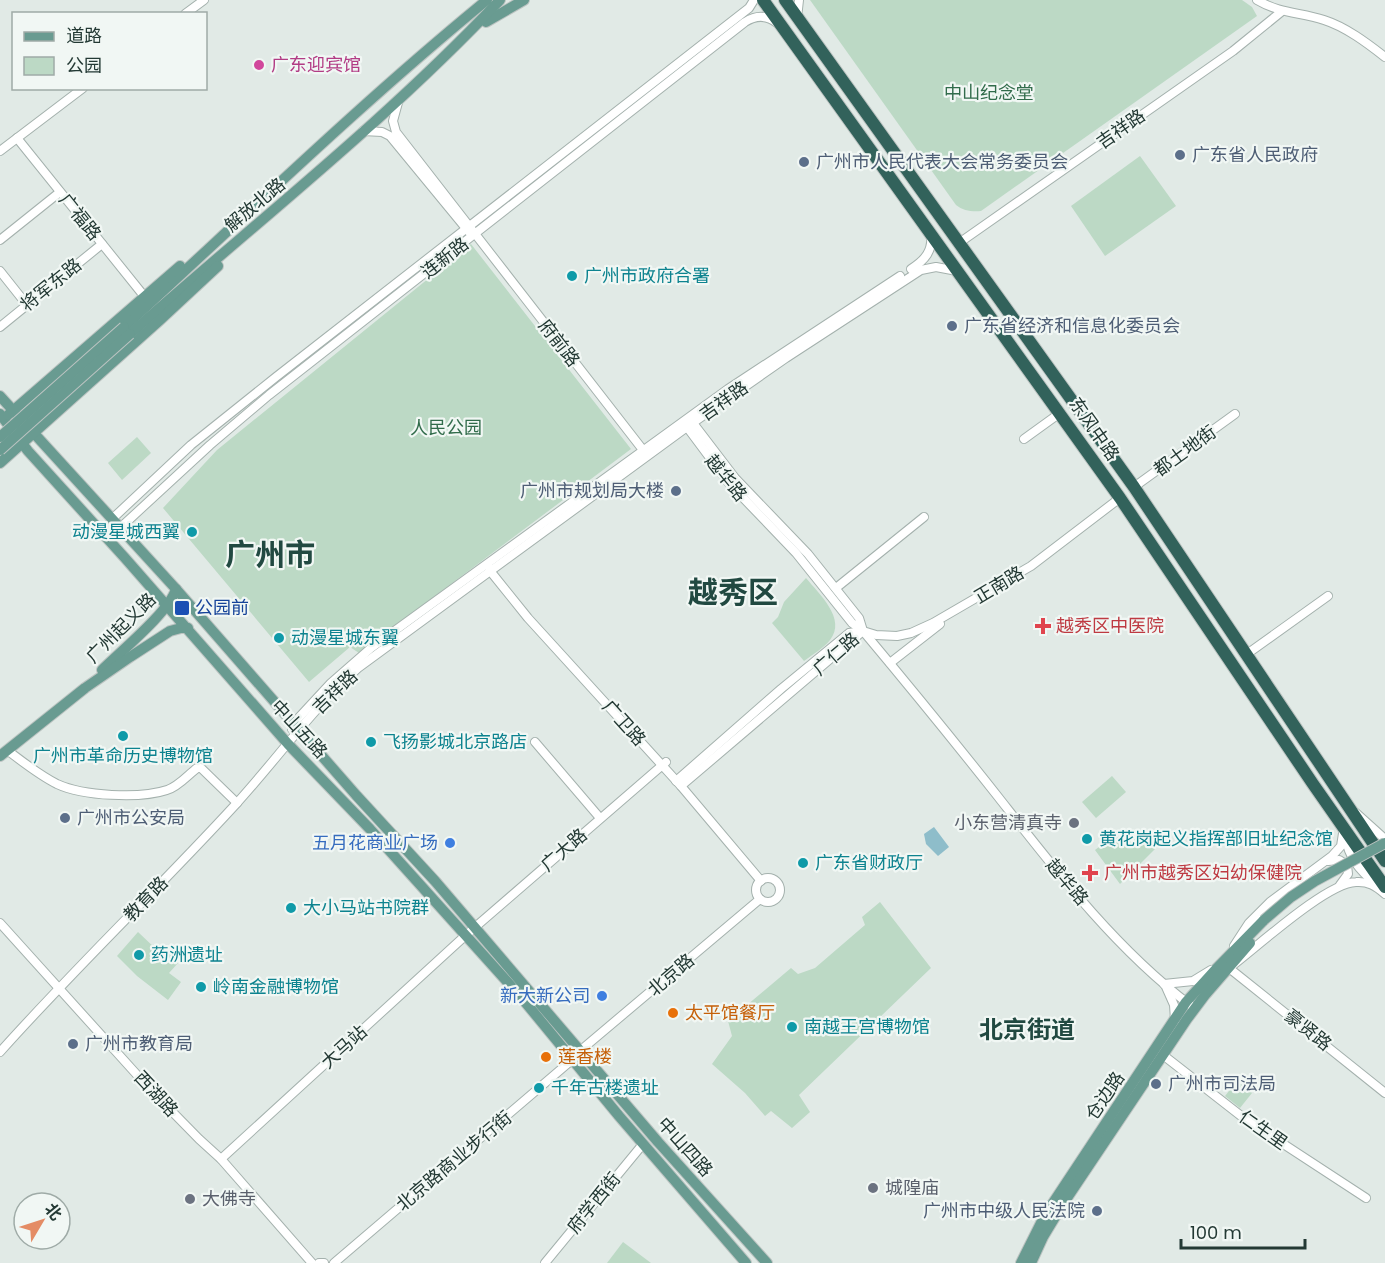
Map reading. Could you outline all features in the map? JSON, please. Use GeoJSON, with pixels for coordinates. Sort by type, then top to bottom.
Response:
{"type":"FeatureCollection","features":[{"type":"Feature","properties":{"kind":"highway","name":"东风中路"},"geometry":{"type":"LineString","coordinates":[[763,0],[1060,412],[1385,887]]}},
{"type":"Feature","properties":{"kind":"highway","name":"东风中路"},"geometry":{"type":"LineString","coordinates":[[785,0],[1134,487],[1385,861]]}},
{"type":"Feature","properties":{"kind":"main road"},"geometry":{"type":"LineString","coordinates":[[452,29],[478,0]]}},
{"type":"Feature","properties":{"kind":"main road","name":"解放北路"},"geometry":{"type":"LineString","coordinates":[[127,330],[252,207],[487,0]]}},
{"type":"Feature","properties":{"kind":"main road","name":"解放北路"},"geometry":{"type":"LineString","coordinates":[[13,421],[263,221],[462,40],[500,0]]}},
{"type":"Feature","properties":{"kind":"main road"},"geometry":{"type":"LineString","coordinates":[[462,40],[494,15],[524,0]]}},
{"type":"Feature","properties":{"kind":"main road"},"geometry":{"type":"LineString","coordinates":[[0,437],[13,421],[144,296],[252,207]]}},
{"type":"Feature","properties":{"kind":"main road"},"geometry":{"type":"LineString","coordinates":[[0,450],[13,421],[166,315],[263,221]]}},
{"type":"Feature","properties":{"kind":"main road"},"geometry":{"type":"LineString","coordinates":[[0,396],[22,444],[0,463]]}},
{"type":"Feature","properties":{"kind":"main road","name":"中山五路"},"geometry":{"type":"LineString","coordinates":[[13,421],[22,444],[188,628],[288,744],[471,932],[581,1050]]}},
{"type":"Feature","properties":{"kind":"main road","name":"中山五路"},"geometry":{"type":"LineString","coordinates":[[13,421],[112,519],[176,589],[471,932],[573,1059]]}},
{"type":"Feature","properties":{"kind":"main road","name":"广州起义路"},"geometry":{"type":"LineString","coordinates":[[85,688],[168,606],[176,589]]}},
{"type":"Feature","properties":{"kind":"main road","name":"广州起义路"},"geometry":{"type":"LineString","coordinates":[[4,753],[85,688],[162,635],[181,628],[188,628]]}},
{"type":"Feature","properties":{"kind":"main road"},"geometry":{"type":"LineString","coordinates":[[1267,922],[1291,897],[1385,841]]}},
{"type":"Feature","properties":{"kind":"main road"},"geometry":{"type":"LineString","coordinates":[[1267,922],[1315,888],[1385,851]]}},
{"type":"Feature","properties":{"kind":"main road","name":"仓边路"},"geometry":{"type":"LineString","coordinates":[[1031,1263],[1043,1237],[1063,1204],[1163,1055],[1191,1006],[1228,956],[1267,922]]}},
{"type":"Feature","properties":{"kind":"main road","name":"仓边路"},"geometry":{"type":"LineString","coordinates":[[1021,1263],[1045,1215],[1175,1020],[1229,968],[1267,922]]}},
{"type":"Feature","properties":{"kind":"main road","name":"中山四路"},"geometry":{"type":"LineString","coordinates":[[581,1050],[656,1139],[767,1263]]}},
{"type":"Feature","properties":{"kind":"main road","name":"中山四路"},"geometry":{"type":"LineString","coordinates":[[573,1059],[746,1263]]}},
{"type":"Feature","properties":{"kind":"street"},"geometry":{"type":"LineString","coordinates":[[188,12],[204,0]]}},
{"type":"Feature","properties":{"kind":"street","name":"连新路"},"geometry":{"type":"LineString","coordinates":[[120,528],[227,429],[746,11],[754,0]]}},
{"type":"Feature","properties":{"kind":"street"},"geometry":{"type":"LineString","coordinates":[[797,18],[799,0]]}},
{"type":"Feature","properties":{"kind":"street"},"geometry":{"type":"LineString","coordinates":[[1257,0],[1281,12],[1326,20],[1385,57]]}},
{"type":"Feature","properties":{"kind":"street","name":"吉祥路"},"geometry":{"type":"LineString","coordinates":[[959,243],[1233,51],[1281,12]]}},
{"type":"Feature","properties":{"kind":"street","name":"连新路"},"geometry":{"type":"LineString","coordinates":[[112,519],[191,445],[276,377],[745,22],[762,16],[772,19],[781,27]]}},
{"type":"Feature","properties":{"kind":"street"},"geometry":{"type":"LineString","coordinates":[[0,151],[81,90]]}},
{"type":"Feature","properties":{"kind":"street","name":"府前路"},"geometry":{"type":"LineString","coordinates":[[399,98],[393,121],[396,132],[470,231],[643,450]]}},
{"type":"Feature","properties":{"kind":"street","name":"府前路"},"geometry":{"type":"LineString","coordinates":[[363,131],[382,132],[390,136],[470,231]]}},
{"type":"Feature","properties":{"kind":"street","name":"广福路"},"geometry":{"type":"LineString","coordinates":[[17,138],[144,296]]}},
{"type":"Feature","properties":{"kind":"street"},"geometry":{"type":"LineString","coordinates":[[0,240],[60,192]]}},
{"type":"Feature","properties":{"kind":"street","name":"吉祥路"},"geometry":{"type":"LineString","coordinates":[[288,744],[295,727],[358,668],[689,423],[767,362],[918,265],[930,250],[931,234]]}},
{"type":"Feature","properties":{"kind":"street","name":"将军东路"},"geometry":{"type":"LineString","coordinates":[[0,327],[102,244]]}},
{"type":"Feature","properties":{"kind":"street","name":"吉祥路"},"geometry":{"type":"LineString","coordinates":[[491,568],[643,450],[689,423],[921,270],[936,267],[957,270]]}},
{"type":"Feature","properties":{"kind":"street"},"geometry":{"type":"LineString","coordinates":[[0,271],[27,305]]}},
{"type":"Feature","properties":{"kind":"street"},"geometry":{"type":"LineString","coordinates":[[1024,440],[1060,412]]}},
{"type":"Feature","properties":{"kind":"street","name":"都土地街"},"geometry":{"type":"LineString","coordinates":[[1134,487],[1235,414]]}},
{"type":"Feature","properties":{"kind":"street","name":"越华路"},"geometry":{"type":"LineString","coordinates":[[689,423],[735,478],[808,554],[859,618],[863,631]]}},
{"type":"Feature","properties":{"kind":"street","name":"越华路"},"geometry":{"type":"LineString","coordinates":[[689,423],[738,494],[796,553],[852,623],[863,631],[1069,886],[1124,946],[1191,1006]]}},
{"type":"Feature","properties":{"kind":"street","name":"正南路"},"geometry":{"type":"LineString","coordinates":[[863,631],[886,636],[911,633],[933,623],[1030,566],[1120,498]]}},
{"type":"Feature","properties":{"kind":"street"},"geometry":{"type":"LineString","coordinates":[[836,588],[924,517]]}},
{"type":"Feature","properties":{"kind":"street","name":"广卫路"},"geometry":{"type":"LineString","coordinates":[[491,568],[528,618],[681,782],[761,881]]}},
{"type":"Feature","properties":{"kind":"street"},"geometry":{"type":"LineString","coordinates":[[1247,654],[1328,596]]}},
{"type":"Feature","properties":{"kind":"street"},"geometry":{"type":"LineString","coordinates":[[890,663],[964,606]]}},
{"type":"Feature","properties":{"kind":"street","name":"广仁路"},"geometry":{"type":"LineString","coordinates":[[681,782],[863,631]]}},
{"type":"Feature","properties":{"kind":"street"},"geometry":{"type":"LineString","coordinates":[[535,742],[600,818]]}},
{"type":"Feature","properties":{"kind":"street","name":"教育路"},"geometry":{"type":"LineString","coordinates":[[0,1052],[237,802],[288,744]]}},
{"type":"Feature","properties":{"kind":"street"},"geometry":{"type":"LineString","coordinates":[[4,753],[59,785],[91,793],[138,796],[169,790],[197,768],[201,768],[237,802]]}},
{"type":"Feature","properties":{"kind":"street","name":"广大路"},"geometry":{"type":"LineString","coordinates":[[471,932],[664,764]]}},
{"type":"Feature","properties":{"kind":"street"},"geometry":{"type":"LineString","coordinates":[[1349,807],[1374,826],[1385,829]]}},
{"type":"Feature","properties":{"kind":"street"},"geometry":{"type":"LineString","coordinates":[[1349,807],[1385,841]]}},
{"type":"Feature","properties":{"kind":"street"},"geometry":{"type":"LineString","coordinates":[[1344,826],[1349,853],[1355,864],[1385,893]]}},
{"type":"Feature","properties":{"kind":"street","name":"仓边路"},"geometry":{"type":"LineString","coordinates":[[1228,956],[1241,934],[1258,913],[1298,880],[1326,861],[1341,846],[1344,826]]}},
{"type":"Feature","properties":{"kind":"street"},"geometry":{"type":"LineString","coordinates":[[1326,861],[1339,860],[1347,865],[1348,874],[1339,885]]}},
{"type":"Feature","properties":{"kind":"street"},"geometry":{"type":"LineString","coordinates":[[768,878],[775,880],[780,889],[779,896],[774,901],[767,902],[760,899],[756,890],[761,881],[768,878]]}},
{"type":"Feature","properties":{"kind":"street"},"geometry":{"type":"LineString","coordinates":[[1339,885],[1362,882],[1371,884],[1385,893]]}},
{"type":"Feature","properties":{"kind":"street","name":"仓边路"},"geometry":{"type":"LineString","coordinates":[[1229,968],[1298,912],[1339,885]]}},
{"type":"Feature","properties":{"kind":"street","name":"北京路"},"geometry":{"type":"LineString","coordinates":[[581,1050],[760,899]]}},
{"type":"Feature","properties":{"kind":"street","name":"西湖路"},"geometry":{"type":"LineString","coordinates":[[0,923],[148,1087],[221,1159],[312,1263]]}},
{"type":"Feature","properties":{"kind":"street","name":"大马站"},"geometry":{"type":"LineString","coordinates":[[221,1159],[471,932]]}},
{"type":"Feature","properties":{"kind":"street"},"geometry":{"type":"LineString","coordinates":[[1175,1020],[1173,1005],[1164,984],[1193,981],[1228,956]]}},
{"type":"Feature","properties":{"kind":"street","name":"豪贤路"},"geometry":{"type":"LineString","coordinates":[[1229,968],[1385,1093]]}},
{"type":"Feature","properties":{"kind":"street","name":"仁生里"},"geometry":{"type":"LineString","coordinates":[[1163,1055],[1245,1119],[1366,1198]]}},
{"type":"Feature","properties":{"kind":"street","name":"北京路商业步行街"},"geometry":{"type":"LineString","coordinates":[[334,1263],[573,1059]]}},
{"type":"Feature","properties":{"kind":"street","name":"府学西街"},"geometry":{"type":"LineString","coordinates":[[545,1263],[643,1144]]}},
{"type":"Feature","properties":{"kind":"green space","name":"中山纪念堂"},"geometry":{"type":"Polygon","coordinates":[[[810,0],[1242,0],[1252,7],[1257,16],[981,211],[975,211],[965,210],[956,205],[810,0]]]}},
{"type":"Feature","properties":{"kind":"green space"},"geometry":{"type":"Polygon","coordinates":[[[1140,156],[1176,206],[1105,256],[1071,206],[1140,156]]]}},
{"type":"Feature","properties":{"kind":"green space","name":"人民公园"},"geometry":{"type":"Polygon","coordinates":[[[471,244],[631,449],[359,653],[350,647],[309,682],[163,508],[217,450],[471,244]]]}},
{"type":"Feature","properties":{"kind":"green space"},"geometry":{"type":"Polygon","coordinates":[[[137,437],[151,453],[122,480],[108,463],[137,437]]]}},
{"type":"Feature","properties":{"kind":"green space"},"geometry":{"type":"Polygon","coordinates":[[[806,578],[824,599],[835,624],[830,640],[804,661],[772,623],[778,617],[784,602],[806,578]]]}},
{"type":"Feature","properties":{"kind":"green space"},"geometry":{"type":"Polygon","coordinates":[[[1112,776],[1126,792],[1096,818],[1082,802],[1112,776]]]}},
{"type":"Feature","properties":{"kind":"green space"},"geometry":{"type":"Polygon","coordinates":[[[1144,829],[1159,845],[1120,884],[1095,850],[1116,834],[1124,844],[1144,829]]]}},
{"type":"Feature","properties":{"kind":"green space"},"geometry":{"type":"Polygon","coordinates":[[[880,902],[931,968],[799,1095],[810,1112],[792,1128],[771,1111],[765,1116],[745,1093],[712,1064],[732,1036],[728,1021],[791,968],[798,974],[815,968],[865,925],[862,917],[880,902]]]}},
{"type":"Feature","properties":{"kind":"green space"},"geometry":{"type":"Polygon","coordinates":[[[138,932],[157,950],[163,946],[178,963],[169,973],[181,982],[168,1000],[137,976],[117,956],[138,932]]]}},
{"type":"Feature","properties":{"kind":"green space"},"geometry":{"type":"Polygon","coordinates":[[[1237,1081],[1252,1093],[1240,1108],[1225,1096],[1237,1081]]]}},
{"type":"Feature","properties":{"kind":"green space"},"geometry":{"type":"Polygon","coordinates":[[[623,1242],[651,1263],[607,1263],[623,1242]]]}},
{"type":"Feature","properties":{"kind":"water"},"geometry":{"type":"Polygon","coordinates":[[[934,827],[949,847],[938,856],[926,844],[924,834],[934,827]]]}},
{"type":"Feature","properties":{"kind":"place","name":"广东迎宾馆"},"geometry":{"type":"Point","coordinates":[259,65]}},
{"type":"Feature","properties":{"kind":"place","name":"广东省人民政府"},"geometry":{"type":"Point","coordinates":[1180,155]}},
{"type":"Feature","properties":{"kind":"place","name":"广州市人民代表大会常务委员会"},"geometry":{"type":"Point","coordinates":[804,162]}},
{"type":"Feature","properties":{"kind":"place","name":"广州市政府合署"},"geometry":{"type":"Point","coordinates":[572,276]}},
{"type":"Feature","properties":{"kind":"place","name":"广东省经济和信息化委员会"},"geometry":{"type":"Point","coordinates":[952,326]}},
{"type":"Feature","properties":{"kind":"place","name":"广州市规划局大楼"},"geometry":{"type":"Point","coordinates":[676,491]}},
{"type":"Feature","properties":{"kind":"place","name":"动漫星城西翼"},"geometry":{"type":"Point","coordinates":[192,532]}},
{"type":"Feature","properties":{"kind":"place","name":"公园前"},"geometry":{"type":"Point","coordinates":[182,608]}},
{"type":"Feature","properties":{"kind":"place","name":"越秀区中医院"},"geometry":{"type":"Point","coordinates":[1043,626]}},
{"type":"Feature","properties":{"kind":"place","name":"动漫星城东翼"},"geometry":{"type":"Point","coordinates":[279,638]}},
{"type":"Feature","properties":{"kind":"place","name":"广州市革命历史博物馆"},"geometry":{"type":"Point","coordinates":[123,736]}},
{"type":"Feature","properties":{"kind":"place","name":"飞扬影城北京路店"},"geometry":{"type":"Point","coordinates":[371,742]}},
{"type":"Feature","properties":{"kind":"place","name":"广州市公安局"},"geometry":{"type":"Point","coordinates":[65,818]}},
{"type":"Feature","properties":{"kind":"place","name":"小东营清真寺"},"geometry":{"type":"Point","coordinates":[1074,823]}},
{"type":"Feature","properties":{"kind":"place","name":"黄花岗起义指挥部旧址纪念馆"},"geometry":{"type":"Point","coordinates":[1087,839]}},
{"type":"Feature","properties":{"kind":"place","name":"五月花商业广场"},"geometry":{"type":"Point","coordinates":[450,843]}},
{"type":"Feature","properties":{"kind":"place","name":"广东省财政厅"},"geometry":{"type":"Point","coordinates":[803,863]}},
{"type":"Feature","properties":{"kind":"place","name":"广州市越秀区妇幼保健院"},"geometry":{"type":"Point","coordinates":[1090,873]}},
{"type":"Feature","properties":{"kind":"place","name":"大小马站书院群"},"geometry":{"type":"Point","coordinates":[291,908]}},
{"type":"Feature","properties":{"kind":"place","name":"药洲遗址"},"geometry":{"type":"Point","coordinates":[139,955]}},
{"type":"Feature","properties":{"kind":"place","name":"岭南金融博物馆"},"geometry":{"type":"Point","coordinates":[201,987]}},
{"type":"Feature","properties":{"kind":"place","name":"新大新公司"},"geometry":{"type":"Point","coordinates":[602,996]}},
{"type":"Feature","properties":{"kind":"place","name":"太平馆餐厅"},"geometry":{"type":"Point","coordinates":[673,1013]}},
{"type":"Feature","properties":{"kind":"place","name":"南越王宫博物馆"},"geometry":{"type":"Point","coordinates":[792,1027]}},
{"type":"Feature","properties":{"kind":"place","name":"广州市教育局"},"geometry":{"type":"Point","coordinates":[73,1044]}},
{"type":"Feature","properties":{"kind":"place","name":"莲香楼"},"geometry":{"type":"Point","coordinates":[546,1057]}},
{"type":"Feature","properties":{"kind":"place","name":"广州市司法局"},"geometry":{"type":"Point","coordinates":[1156,1084]}},
{"type":"Feature","properties":{"kind":"place","name":"千年古楼遗址"},"geometry":{"type":"Point","coordinates":[539,1088]}},
{"type":"Feature","properties":{"kind":"place","name":"城隍庙"},"geometry":{"type":"Point","coordinates":[873,1188]}},
{"type":"Feature","properties":{"kind":"place","name":"大佛寺"},"geometry":{"type":"Point","coordinates":[190,1199]}},
{"type":"Feature","properties":{"kind":"place","name":"广州市中级人民法院"},"geometry":{"type":"Point","coordinates":[1097,1211]}},
{"type":"Feature","properties":{"kind":"district","name":"广州市"},"geometry":{"type":"Point","coordinates":[270,555]}},
{"type":"Feature","properties":{"kind":"district","name":"越秀区"},"geometry":{"type":"Point","coordinates":[733,593]}},
{"type":"Feature","properties":{"kind":"district","name":"北京街道"},"geometry":{"type":"Point","coordinates":[1027,1030]}}]}
